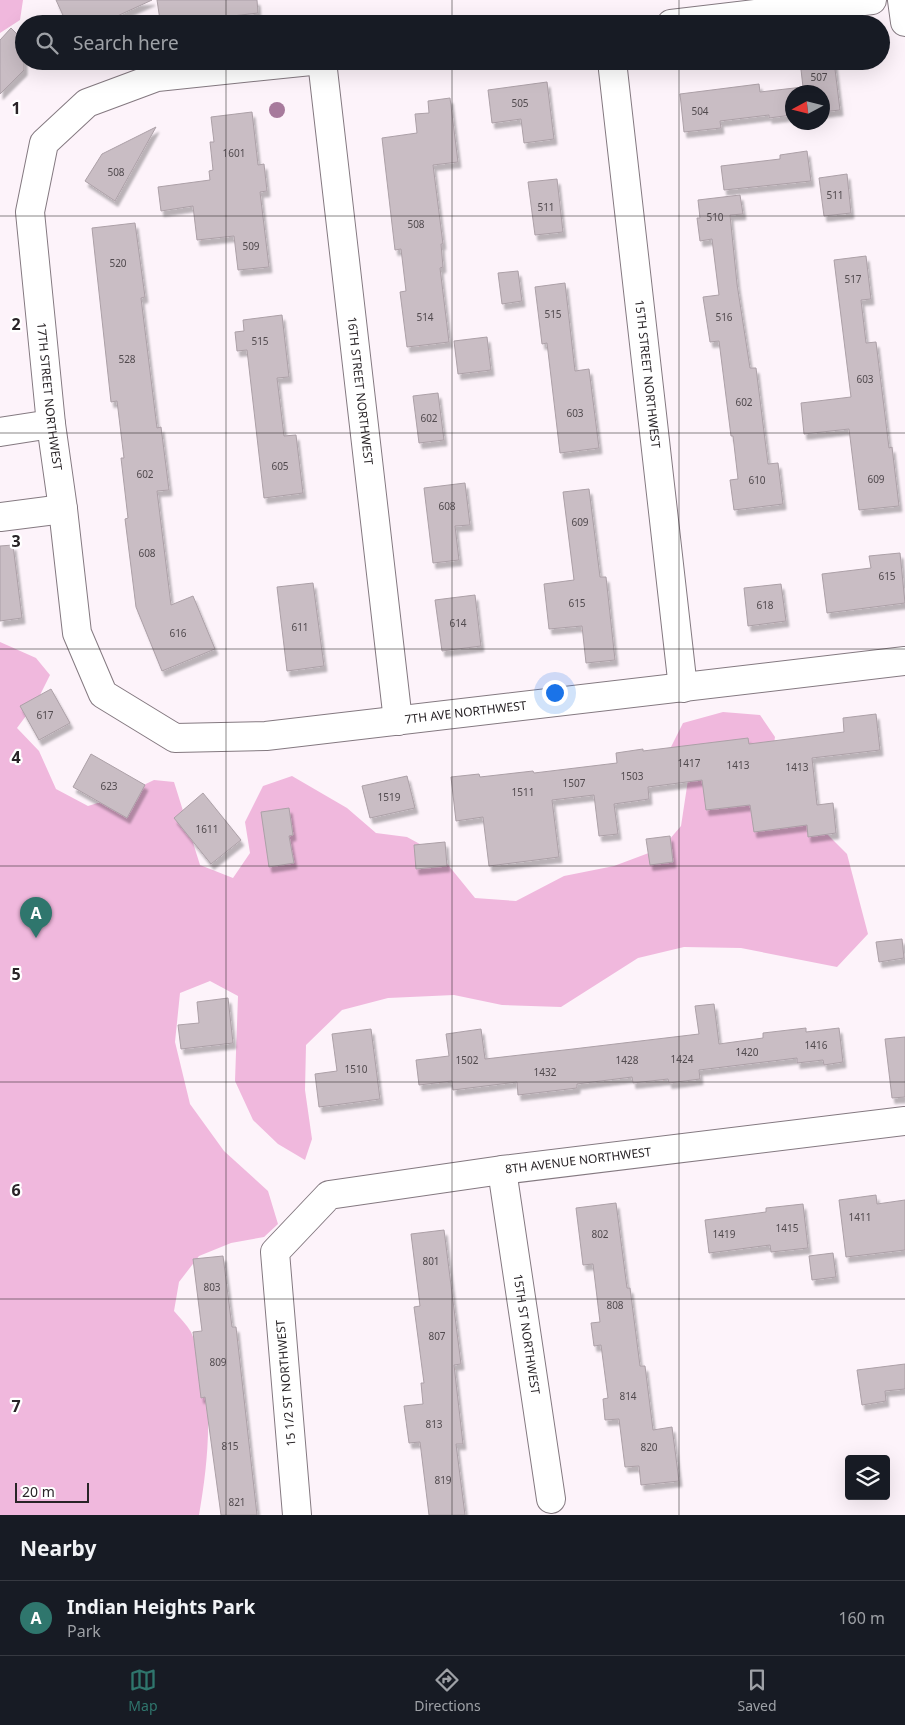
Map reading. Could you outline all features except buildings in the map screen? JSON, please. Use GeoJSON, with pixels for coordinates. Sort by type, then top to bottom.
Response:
{"type":"FeatureCollection","features":[{"type":"Feature","properties":{"kind":"street"},"geometry":{"type":"LineString","coordinates":[[746,15],[872,0]]}},
{"type":"Feature","properties":{"kind":"street"},"geometry":{"type":"LineString","coordinates":[[902,0],[905,22]]}},
{"type":"Feature","properties":{"kind":"street","name":"17TH STREET NORTHWEST"},"geometry":{"type":"LineString","coordinates":[[175,738],[103,694],[77,634],[51,424],[30,212],[44,144],[87,103],[157,77],[224,70]]}},
{"type":"Feature","properties":{"kind":"street","name":"16TH STREET NORTHWEST"},"geometry":{"type":"LineString","coordinates":[[323,70],[398,721]]}},
{"type":"Feature","properties":{"kind":"street","name":"15TH STREET NORTHWEST"},"geometry":{"type":"LineString","coordinates":[[613,70],[682,688]]}},
{"type":"Feature","properties":{"kind":"street"},"geometry":{"type":"LineString","coordinates":[[0,432],[51,424]]}},
{"type":"Feature","properties":{"kind":"street"},"geometry":{"type":"LineString","coordinates":[[0,517],[63,509]]}},
{"type":"Feature","properties":{"kind":"street","name":"7TH AVE NORTHWEST"},"geometry":{"type":"LineString","coordinates":[[175,738],[266,736],[905,661]]}},
{"type":"Feature","properties":{"kind":"street","name":"8TH AVENUE NORTHWEST"},"geometry":{"type":"LineString","coordinates":[[276,1252],[329,1195],[502,1170],[905,1121]]}},
{"type":"Feature","properties":{"kind":"street","name":"15TH ST NORTHWEST"},"geometry":{"type":"LineString","coordinates":[[502,1170],[551,1499]]}},
{"type":"Feature","properties":{"kind":"street","name":"15 1/2 ST NORTHWEST"},"geometry":{"type":"LineString","coordinates":[[276,1252],[297,1515]]}},
{"type":"Feature","properties":{"kind":"shaded area"},"geometry":{"type":"Polygon","coordinates":[[[0,0],[23,0],[21,15],[15,15],[15,23],[0,33],[0,0]]]}},
{"type":"Feature","properties":{"kind":"shaded area"},"geometry":{"type":"Polygon","coordinates":[[[0,642],[36,658],[50,675],[37,701],[17,728],[39,751],[56,789],[88,806],[123,795],[154,780],[174,782],[200,865],[233,878],[250,853],[245,822],[263,786],[292,776],[347,808],[376,833],[407,837],[440,855],[475,898],[516,901],[564,876],[614,866],[662,848],[681,826],[688,780],[670,749],[683,723],[723,712],[760,715],[775,737],[770,772],[811,818],[847,854],[868,934],[837,967],[741,948],[684,947],[638,958],[561,1007],[502,1005],[454,995],[388,998],[342,1010],[306,1045],[305,1090],[312,1139],[305,1160],[278,1144],[253,1120],[235,1081],[238,996],[210,981],[180,993],[175,1042],[190,1104],[224,1151],[268,1191],[278,1224],[264,1237],[231,1243],[199,1256],[179,1282],[174,1311],[191,1332],[199,1353],[207,1399],[207,1447],[199,1515],[0,1515],[0,642]]]}},
{"type":"Feature","properties":{"kind":"place","name":"Indian Heights Park"},"geometry":{"type":"Point","coordinates":[36,938]}}]}
